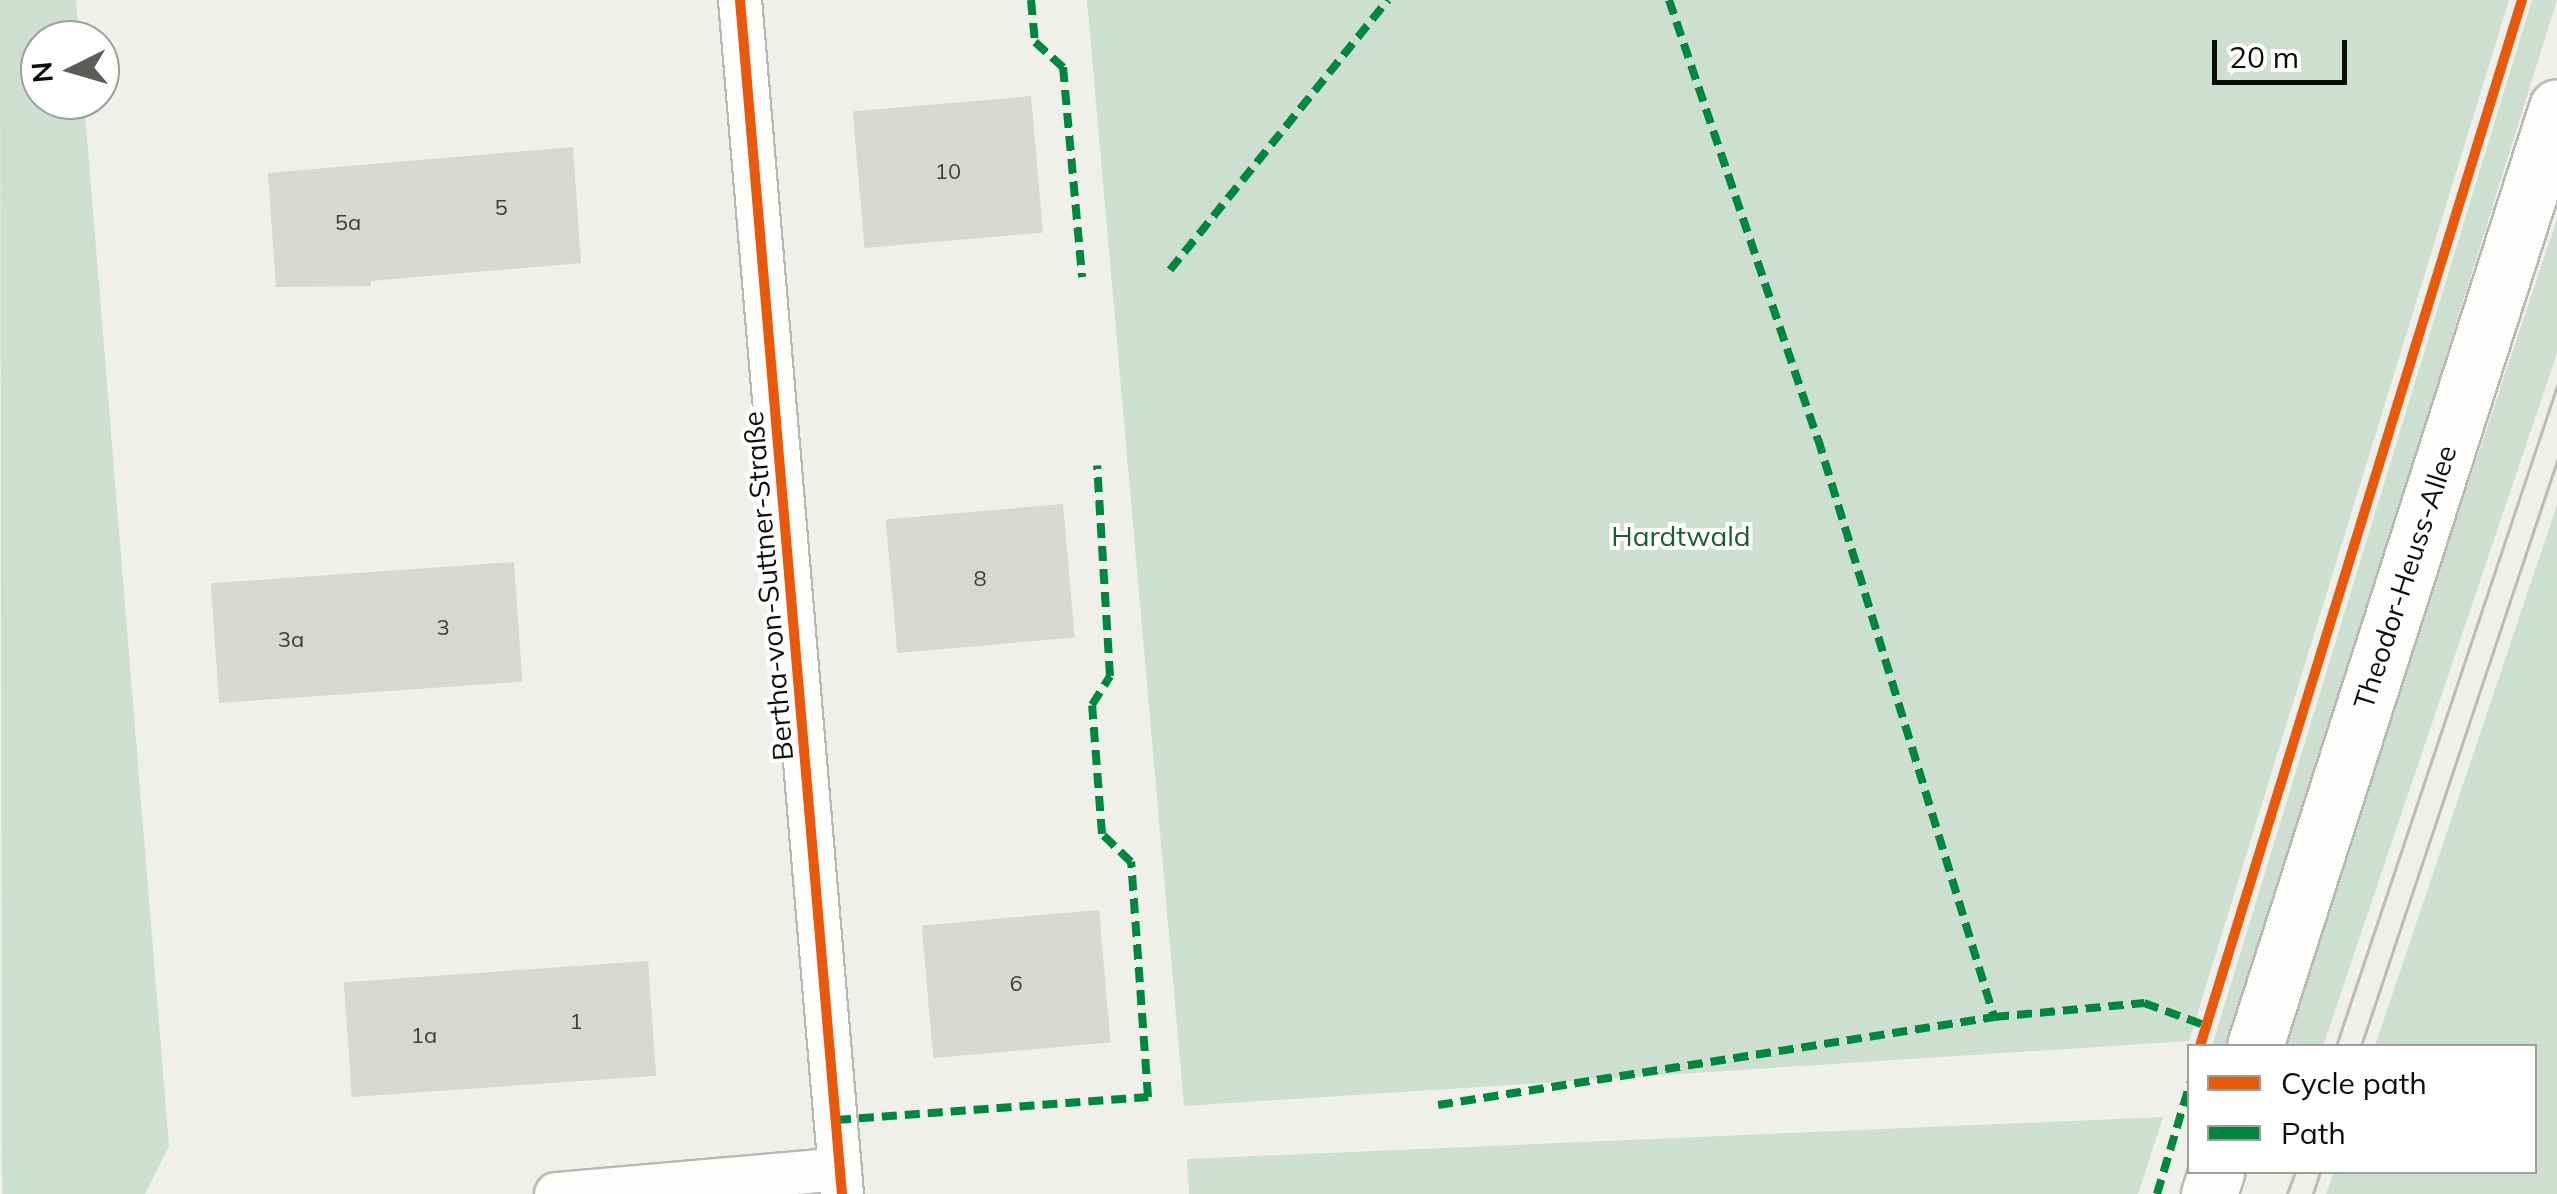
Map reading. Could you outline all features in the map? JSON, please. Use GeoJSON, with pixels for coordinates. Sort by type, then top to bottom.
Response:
{"type":"FeatureCollection","features":[{"type":"Feature","properties":{"kind":"main road","name":"Theodor-Heuss-Allee"},"geometry":{"type":"LineString","coordinates":[[2256,1044],[2557,107]]}},
{"type":"Feature","properties":{"kind":"street","name":"Bertha-von-Suttner-Straße"},"geometry":{"type":"LineString","coordinates":[[740,0],[841,1181]]}},
{"type":"Feature","properties":{"kind":"street"},"geometry":{"type":"LineString","coordinates":[[556,1194],[841,1181]]}},
{"type":"Feature","properties":{"kind":"green space"},"geometry":{"type":"Polygon","coordinates":[[[0,0],[76,0],[78,20],[20,20],[20,120],[86,120],[169,1146],[145,1194],[2,1194],[0,0]]]}},
{"type":"Feature","properties":{"kind":"green space","name":"Hardtwald"},"geometry":{"type":"Polygon","coordinates":[[[1087,0],[2509,0],[2189,1041],[1184,1106],[1087,0]]]}},
{"type":"Feature","properties":{"kind":"green space"},"geometry":{"type":"Polygon","coordinates":[[[2532,0],[2557,0],[2288,862],[2227,1044],[2213,1044],[2532,0]]]}},
{"type":"Feature","properties":{"kind":"green space"},"geometry":{"type":"Polygon","coordinates":[[[2557,219],[2557,353],[2324,1044],[2281,1044],[2557,219]]]}},
{"type":"Feature","properties":{"kind":"green space"},"geometry":{"type":"Polygon","coordinates":[[[2557,505],[2557,1194],[2326,1194],[2333,1174],[2537,1174],[2537,1044],[2376,1044],[2557,505]]]}},
{"type":"Feature","properties":{"kind":"green space"},"geometry":{"type":"Polygon","coordinates":[[[2163,1117],[2138,1194],[1189,1194],[1187,1159],[2163,1117]]]}},
{"type":"Feature","properties":{"kind":"building"},"geometry":{"type":"Polygon","coordinates":[[[1031,96],[1043,232],[865,248],[853,112],[1031,96]]]}},
{"type":"Feature","properties":{"kind":"building"},"geometry":{"type":"Polygon","coordinates":[[[573,147],[581,263],[371,281],[371,286],[276,287],[268,173],[573,147]]]}},
{"type":"Feature","properties":{"kind":"building"},"geometry":{"type":"Polygon","coordinates":[[[1063,504],[1075,637],[897,653],[886,520],[1063,504]]]}},
{"type":"Feature","properties":{"kind":"building"},"geometry":{"type":"Polygon","coordinates":[[[514,562],[522,682],[219,703],[211,583],[514,562]]]}},
{"type":"Feature","properties":{"kind":"building"},"geometry":{"type":"Polygon","coordinates":[[[1099,910],[1111,1042],[933,1058],[922,926],[1099,910]]]}},
{"type":"Feature","properties":{"kind":"building"},"geometry":{"type":"Polygon","coordinates":[[[648,961],[656,1076],[352,1097],[344,982],[648,961]]]}},
{"type":"Feature","properties":{"kind":"tram line"},"geometry":{"type":"LineString","coordinates":[[2337,1044],[2557,386]]}},
{"type":"Feature","properties":{"kind":"tram line"},"geometry":{"type":"LineString","coordinates":[[2362,1044],[2557,461]]}},
{"type":"Feature","properties":{"kind":"tram line"},"geometry":{"type":"LineString","coordinates":[[2287,1194],[2294,1174]]}},
{"type":"Feature","properties":{"kind":"tram line"},"geometry":{"type":"LineString","coordinates":[[2313,1194],[2319,1174]]}},
{"type":"Feature","properties":{"kind":"marked path"},"geometry":{"type":"LineString","coordinates":[[1031,0],[1035,42],[1063,67],[1082,277]]}},
{"type":"Feature","properties":{"kind":"marked path"},"geometry":{"type":"LineString","coordinates":[[1170,270],[1388,0]]}},
{"type":"Feature","properties":{"kind":"marked path"},"geometry":{"type":"LineString","coordinates":[[1669,0],[1818,439],[1994,1017]]}},
{"type":"Feature","properties":{"kind":"marked path"},"geometry":{"type":"LineString","coordinates":[[836,1120],[1148,1097],[1131,862],[1102,834],[1092,705],[1110,676],[1097,465]]}},
{"type":"Feature","properties":{"kind":"marked path"},"geometry":{"type":"LineString","coordinates":[[1438,1105],[1994,1017],[2144,1003],[2207,1026]]}},
{"type":"Feature","properties":{"kind":"marked path"},"geometry":{"type":"LineString","coordinates":[[2157,1194],[2187,1093]]}},
{"type":"Feature","properties":{"kind":"cycle path"},"geometry":{"type":"LineString","coordinates":[[740,0],[842,1194]]}},
{"type":"Feature","properties":{"kind":"cycle path"},"geometry":{"type":"LineString","coordinates":[[2201,1044],[2522,0]]}}]}
